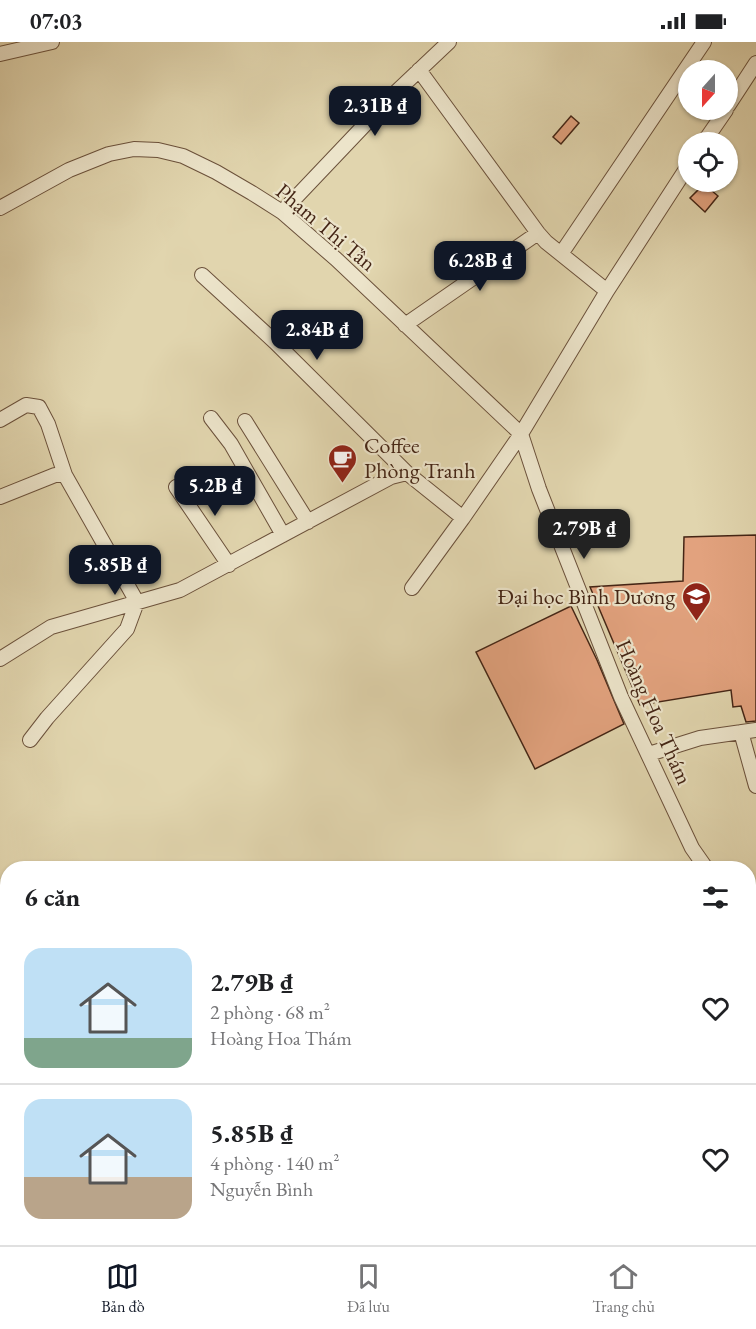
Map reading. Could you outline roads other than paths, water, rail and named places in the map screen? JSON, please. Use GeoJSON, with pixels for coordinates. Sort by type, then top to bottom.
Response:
{"type":"FeatureCollection","features":[{"type":"Feature","properties":{"kind":"street"},"geometry":{"type":"LineString","coordinates":[[0,54],[52,42]]}},
{"type":"Feature","properties":{"kind":"street"},"geometry":{"type":"LineString","coordinates":[[282,212],[394,93],[449,42]]}},
{"type":"Feature","properties":{"kind":"street"},"geometry":{"type":"LineString","coordinates":[[561,254],[704,42]]}},
{"type":"Feature","properties":{"kind":"street"},"geometry":{"type":"LineString","coordinates":[[738,91],[756,63]]}},
{"type":"Feature","properties":{"kind":"street"},"geometry":{"type":"LineString","coordinates":[[419,70],[538,233],[607,291]]}},
{"type":"Feature","properties":{"kind":"street","name":"Phạm Thị Tân"},"geometry":{"type":"LineString","coordinates":[[0,208],[84,163],[109,154],[134,149],[158,150],[183,156],[216,172],[282,212],[336,259],[520,434]]}},
{"type":"Feature","properties":{"kind":"street"},"geometry":{"type":"LineString","coordinates":[[412,588],[520,434],[607,291],[678,181]]}},
{"type":"Feature","properties":{"kind":"street"},"geometry":{"type":"LineString","coordinates":[[405,325],[538,233]]}},
{"type":"Feature","properties":{"kind":"street"},"geometry":{"type":"LineString","coordinates":[[202,275],[275,342],[407,473],[463,518]]}},
{"type":"Feature","properties":{"kind":"street"},"geometry":{"type":"LineString","coordinates":[[0,420],[26,405],[39,407],[48,424],[64,475],[136,602],[127,629],[46,718],[30,740]]}},
{"type":"Feature","properties":{"kind":"street"},"geometry":{"type":"LineString","coordinates":[[212,418],[231,444],[284,535]]}},
{"type":"Feature","properties":{"kind":"street"},"geometry":{"type":"LineString","coordinates":[[244,421],[308,522]]}},
{"type":"Feature","properties":{"kind":"street","name":"Hoàng Hoa Thám"},"geometry":{"type":"LineString","coordinates":[[520,434],[539,489],[621,697],[692,848],[701,861]]}},
{"type":"Feature","properties":{"kind":"street"},"geometry":{"type":"LineString","coordinates":[[0,659],[51,627],[180,590],[391,477],[407,473]]}},
{"type":"Feature","properties":{"kind":"street"},"geometry":{"type":"LineString","coordinates":[[0,498],[55,475],[64,475]]}},
{"type":"Feature","properties":{"kind":"street"},"geometry":{"type":"LineString","coordinates":[[176,488],[229,565]]}},
{"type":"Feature","properties":{"kind":"street"},"geometry":{"type":"LineString","coordinates":[[649,754],[700,738],[756,730]]}},
{"type":"Feature","properties":{"kind":"street"},"geometry":{"type":"LineString","coordinates":[[741,732],[756,786]]}},
{"type":"Feature","properties":{"kind":"place","name":"Coffee Phòng Tranh"},"geometry":{"type":"Point","coordinates":[343,484]}},
{"type":"Feature","properties":{"kind":"place","name":"Đại học Bình Dương"},"geometry":{"type":"Point","coordinates":[696,622]}}]}
